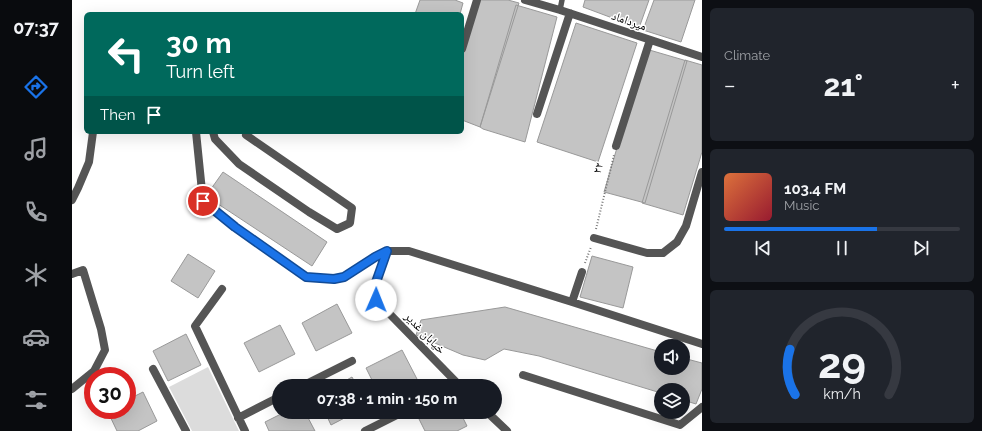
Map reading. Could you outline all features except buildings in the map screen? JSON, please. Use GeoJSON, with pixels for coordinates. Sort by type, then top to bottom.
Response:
{"type":"FeatureCollection","features":[{"type":"Feature","properties":{"kind":"street"},"geometry":{"type":"LineString","coordinates":[[464,42],[477,0]]}},
{"type":"Feature","properties":{"kind":"street","name":"میرداماد"},"geometry":{"type":"LineString","coordinates":[[525,0],[560,10],[702,57]]}},
{"type":"Feature","properties":{"kind":"street"},"geometry":{"type":"LineString","coordinates":[[537,114],[570,14]]}},
{"type":"Feature","properties":{"kind":"street"},"geometry":{"type":"LineString","coordinates":[[616,146],[650,40]]}},
{"type":"Feature","properties":{"kind":"street"},"geometry":{"type":"LineString","coordinates":[[72,200],[89,162],[93,134]]}},
{"type":"Feature","properties":{"kind":"street"},"geometry":{"type":"LineString","coordinates":[[196,134],[203,201],[235,227],[306,277],[334,279],[344,277],[387,251],[409,251],[702,344]]}},
{"type":"Feature","properties":{"kind":"street"},"geometry":{"type":"LineString","coordinates":[[214,134],[215,139],[239,164],[309,212],[337,229],[350,223],[352,208],[246,135]]}},
{"type":"Feature","properties":{"kind":"street"},"geometry":{"type":"LineString","coordinates":[[594,238],[647,253],[662,253],[677,242],[686,226],[702,172]]}},
{"type":"Feature","properties":{"kind":"street","name":"خیابان غدیر"},"geometry":{"type":"LineString","coordinates":[[387,251],[374,288],[376,300],[451,379]]}},
{"type":"Feature","properties":{"kind":"street"},"geometry":{"type":"LineString","coordinates":[[72,274],[83,270],[101,329],[105,350],[94,371],[72,389]]}},
{"type":"Feature","properties":{"kind":"street"},"geometry":{"type":"LineString","coordinates":[[572,302],[582,272]]}},
{"type":"Feature","properties":{"kind":"street"},"geometry":{"type":"LineString","coordinates":[[222,289],[195,326],[245,431]]}},
{"type":"Feature","properties":{"kind":"street"},"geometry":{"type":"LineString","coordinates":[[316,379],[352,361]]}},
{"type":"Feature","properties":{"kind":"street"},"geometry":{"type":"LineString","coordinates":[[153,369],[186,431]]}},
{"type":"Feature","properties":{"kind":"street"},"geometry":{"type":"LineString","coordinates":[[523,375],[680,425],[702,407]]}},
{"type":"Feature","properties":{"kind":"street"},"geometry":{"type":"LineString","coordinates":[[238,418],[272,401]]}},
{"type":"Feature","properties":{"kind":"street"},"geometry":{"type":"LineString","coordinates":[[365,431],[389,419]]}},
{"type":"Feature","properties":{"kind":"street"},"geometry":{"type":"LineString","coordinates":[[494,419],[507,431]]}},
{"type":"Feature","properties":{"kind":"lane"},"geometry":{"type":"LineString","coordinates":[[560,10],[562,0]]}},
{"type":"Feature","properties":{"kind":"path","name":"۲۲"},"geometry":{"type":"LineString","coordinates":[[582,272],[594,238],[616,146]]}},
{"type":"Feature","properties":{"kind":"shaded area"},"geometry":{"type":"Polygon","coordinates":[[[208,367],[239,431],[192,431],[169,387],[208,367]]]}},
{"type":"Feature","properties":{"kind":"route"},"geometry":{"type":"LineString","coordinates":[[203,201],[235,227],[306,277],[334,279],[344,277],[387,251],[374,288],[376,300]]}}]}
